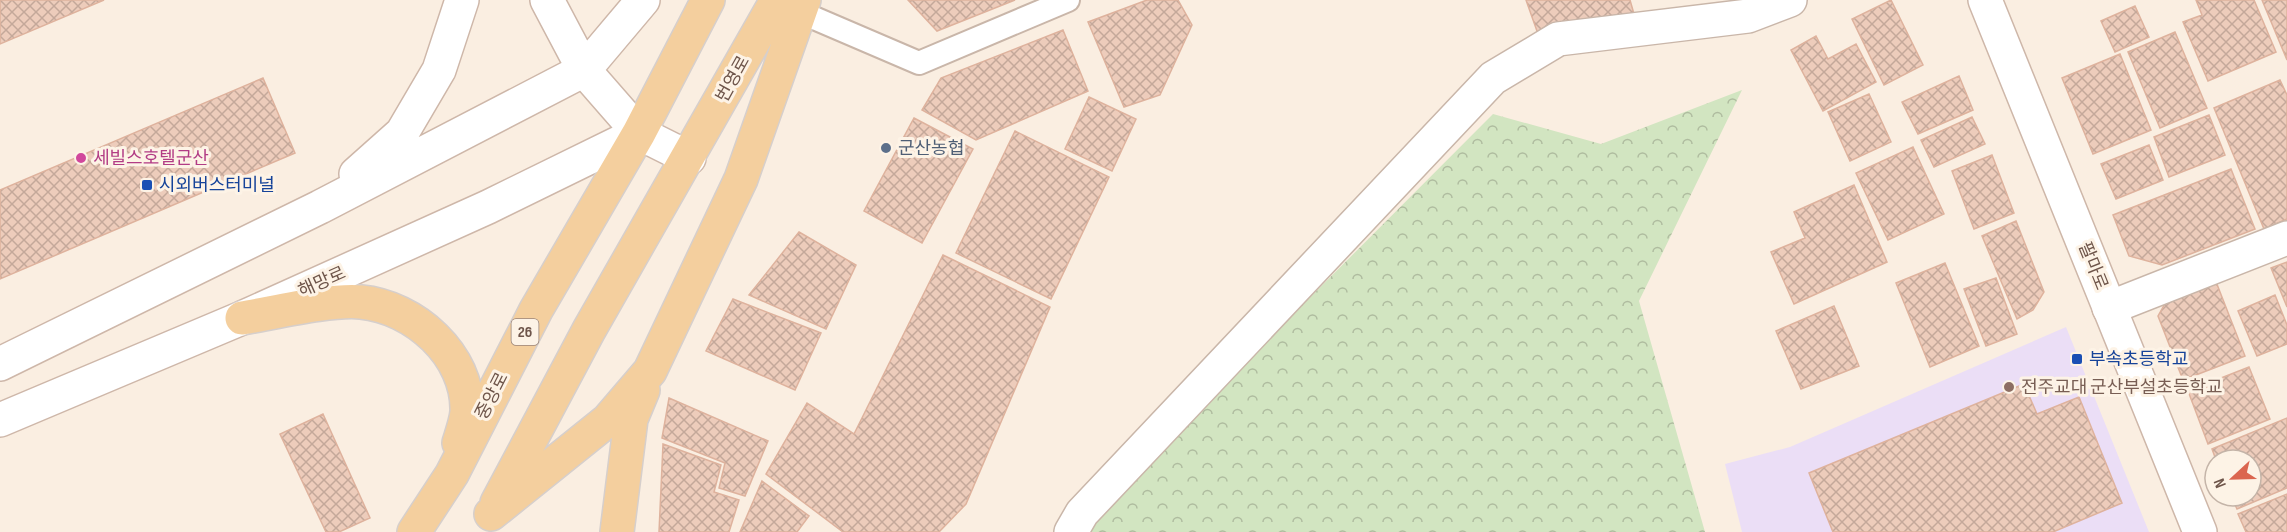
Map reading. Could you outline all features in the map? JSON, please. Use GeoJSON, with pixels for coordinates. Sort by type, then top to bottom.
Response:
{"type":"FeatureCollection","features":[{"type":"Feature","properties":{"kind":"main road","name":"26"},"geometry":{"type":"LineString","coordinates":[[639,133],[708,0]]}},
{"type":"Feature","properties":{"kind":"main road","name":"번영로"},"geometry":{"type":"LineString","coordinates":[[688,158],[794,4]]}},
{"type":"Feature","properties":{"kind":"main road"},"geometry":{"type":"LineString","coordinates":[[617,532],[631,419],[650,370],[741,179],[794,4]]}},
{"type":"Feature","properties":{"kind":"main road","name":"중앙로"},"geometry":{"type":"LineString","coordinates":[[414,532],[452,474],[536,310],[639,133]]}},
{"type":"Feature","properties":{"kind":"main road"},"geometry":{"type":"LineString","coordinates":[[485,523],[589,330],[688,158]]}},
{"type":"Feature","properties":{"kind":"main road"},"geometry":{"type":"LineString","coordinates":[[242,318],[360,302],[396,311],[425,328],[446,349],[461,379],[467,411],[452,474]]}},
{"type":"Feature","properties":{"kind":"main road"},"geometry":{"type":"LineString","coordinates":[[485,523],[608,420],[650,370]]}},
{"type":"Feature","properties":{"kind":"street"},"geometry":{"type":"LineString","coordinates":[[320,207],[402,133],[439,70],[462,0]]}},
{"type":"Feature","properties":{"kind":"street"},"geometry":{"type":"LineString","coordinates":[[547,0],[584,70],[639,133],[688,158]]}},
{"type":"Feature","properties":{"kind":"street"},"geometry":{"type":"LineString","coordinates":[[0,364],[320,207],[584,70],[643,0]]}},
{"type":"Feature","properties":{"kind":"street"},"geometry":{"type":"LineString","coordinates":[[1071,532],[1082,513],[1493,78],[1558,39],[1748,16],[1790,0]]}},
{"type":"Feature","properties":{"kind":"street","name":"팔마로"},"geometry":{"type":"LineString","coordinates":[[1985,0],[2200,532]]}},
{"type":"Feature","properties":{"kind":"street","name":"해망로"},"geometry":{"type":"LineString","coordinates":[[0,420],[242,318],[488,207],[639,133]]}},
{"type":"Feature","properties":{"kind":"street"},"geometry":{"type":"LineString","coordinates":[[2109,308],[2287,237]]}},
{"type":"Feature","properties":{"kind":"lane"},"geometry":{"type":"LineString","coordinates":[[794,4],[918,63],[1068,0]]}},
{"type":"Feature","properties":{"kind":"shaded area","name":"전주교대 군산부설초등학교"},"geometry":{"type":"Polygon","coordinates":[[[2066,327],[2149,532],[1742,532],[1725,464],[1790,447],[2066,327]]]}},
{"type":"Feature","properties":{"kind":"green space"},"geometry":{"type":"Polygon","coordinates":[[[1742,90],[1639,301],[1705,532],[1089,532],[1104,504],[1493,114],[1601,144],[1742,90]]]}},
{"type":"Feature","properties":{"kind":"building"},"geometry":{"type":"Polygon","coordinates":[[[0,0],[104,0],[0,44],[0,0]]]}},
{"type":"Feature","properties":{"kind":"building"},"geometry":{"type":"Polygon","coordinates":[[[908,0],[1015,0],[937,31],[908,0]]]}},
{"type":"Feature","properties":{"kind":"building"},"geometry":{"type":"Polygon","coordinates":[[[1147,0],[1178,0],[1192,25],[1160,95],[1124,107],[1088,22],[1147,0]]]}},
{"type":"Feature","properties":{"kind":"building"},"geometry":{"type":"Polygon","coordinates":[[[1526,0],[1630,0],[1634,14],[1538,34],[1526,0]]]}},
{"type":"Feature","properties":{"kind":"building"},"geometry":{"type":"Polygon","coordinates":[[[1891,0],[1923,65],[1884,85],[1852,19],[1891,0]]]}},
{"type":"Feature","properties":{"kind":"building"},"geometry":{"type":"Polygon","coordinates":[[[2196,0],[2254,0],[2276,52],[2208,81],[2183,22],[2202,15],[2196,0]]]}},
{"type":"Feature","properties":{"kind":"building"},"geometry":{"type":"Polygon","coordinates":[[[2262,0],[2287,0],[2287,60],[2262,0]]]}},
{"type":"Feature","properties":{"kind":"building"},"geometry":{"type":"Polygon","coordinates":[[[2135,6],[2149,37],[2115,52],[2101,21],[2135,6]]]}},
{"type":"Feature","properties":{"kind":"building"},"geometry":{"type":"Polygon","coordinates":[[[1063,30],[1088,91],[976,140],[922,110],[941,78],[1063,30]]]}},
{"type":"Feature","properties":{"kind":"building"},"geometry":{"type":"Polygon","coordinates":[[[2175,32],[2207,108],[2160,128],[2128,52],[2175,32]]]}},
{"type":"Feature","properties":{"kind":"building"},"geometry":{"type":"Polygon","coordinates":[[[1816,36],[1828,59],[1856,44],[1876,82],[1823,111],[1791,50],[1816,36]]]}},
{"type":"Feature","properties":{"kind":"building"},"geometry":{"type":"Polygon","coordinates":[[[2120,54],[2151,130],[2093,154],[2062,78],[2120,54]]]}},
{"type":"Feature","properties":{"kind":"building"},"geometry":{"type":"Polygon","coordinates":[[[1959,76],[1973,110],[1918,134],[1902,102],[1959,76]]]}},
{"type":"Feature","properties":{"kind":"building"},"geometry":{"type":"Polygon","coordinates":[[[263,78],[295,153],[0,279],[0,190],[263,78]]]}},
{"type":"Feature","properties":{"kind":"building"},"geometry":{"type":"Polygon","coordinates":[[[2280,80],[2287,95],[2287,219],[2264,229],[2214,108],[2280,80]]]}},
{"type":"Feature","properties":{"kind":"building"},"geometry":{"type":"Polygon","coordinates":[[[1869,94],[1891,142],[1850,161],[1828,112],[1869,94]]]}},
{"type":"Feature","properties":{"kind":"building"},"geometry":{"type":"Polygon","coordinates":[[[1089,97],[1136,119],[1112,171],[1065,149],[1089,97]]]}},
{"type":"Feature","properties":{"kind":"building"},"geometry":{"type":"Polygon","coordinates":[[[2209,115],[2225,155],[2169,177],[2154,137],[2209,115]]]}},
{"type":"Feature","properties":{"kind":"building"},"geometry":{"type":"Polygon","coordinates":[[[1972,117],[1985,144],[1934,167],[1921,140],[1972,117]]]}},
{"type":"Feature","properties":{"kind":"building"},"geometry":{"type":"Polygon","coordinates":[[[914,118],[973,149],[922,243],[864,211],[914,118]]]}},
{"type":"Feature","properties":{"kind":"building"},"geometry":{"type":"Polygon","coordinates":[[[1015,131],[1109,177],[1051,299],[956,253],[1015,131]]]}},
{"type":"Feature","properties":{"kind":"building"},"geometry":{"type":"Polygon","coordinates":[[[2149,145],[2163,180],[2116,199],[2101,164],[2149,145]]]}},
{"type":"Feature","properties":{"kind":"building"},"geometry":{"type":"Polygon","coordinates":[[[1913,147],[1944,214],[1888,240],[1856,173],[1913,147]]]}},
{"type":"Feature","properties":{"kind":"building"},"geometry":{"type":"Polygon","coordinates":[[[1992,155],[2014,213],[1974,229],[1952,171],[1992,155]]]}},
{"type":"Feature","properties":{"kind":"building"},"geometry":{"type":"Polygon","coordinates":[[[2231,169],[2255,229],[2162,265],[2129,256],[2113,215],[2231,169]]]}},
{"type":"Feature","properties":{"kind":"building"},"geometry":{"type":"Polygon","coordinates":[[[1854,185],[1887,262],[1794,304],[1771,252],[1805,238],[1794,212],[1854,185]]]}},
{"type":"Feature","properties":{"kind":"building"},"geometry":{"type":"Polygon","coordinates":[[[2016,221],[2044,292],[2033,310],[2017,319],[1982,236],[2016,221]]]}},
{"type":"Feature","properties":{"kind":"building"},"geometry":{"type":"Polygon","coordinates":[[[799,232],[856,265],[826,329],[749,295],[799,232]]]}},
{"type":"Feature","properties":{"kind":"building"},"geometry":{"type":"Polygon","coordinates":[[[943,255],[1050,307],[966,504],[939,532],[843,532],[766,474],[807,403],[854,434],[943,255]]]}},
{"type":"Feature","properties":{"kind":"building"},"geometry":{"type":"Polygon","coordinates":[[[2287,262],[2287,307],[2271,268],[2287,262]]]}},
{"type":"Feature","properties":{"kind":"building"},"geometry":{"type":"Polygon","coordinates":[[[1945,263],[1979,346],[1930,367],[1896,283],[1945,263]]]}},
{"type":"Feature","properties":{"kind":"building"},"geometry":{"type":"Polygon","coordinates":[[[2213,274],[2245,356],[2183,380],[2158,316],[2172,291],[2213,274]]]}},
{"type":"Feature","properties":{"kind":"building"},"geometry":{"type":"Polygon","coordinates":[[[1996,278],[2017,334],[1986,346],[1964,289],[1996,278]]]}},
{"type":"Feature","properties":{"kind":"building"},"geometry":{"type":"Polygon","coordinates":[[[2275,295],[2287,325],[2287,344],[2257,356],[2238,311],[2275,295]]]}},
{"type":"Feature","properties":{"kind":"building"},"geometry":{"type":"Polygon","coordinates":[[[733,299],[821,333],[795,390],[706,351],[733,299]]]}},
{"type":"Feature","properties":{"kind":"building"},"geometry":{"type":"Polygon","coordinates":[[[1834,306],[1859,366],[1801,389],[1776,331],[1834,306]]]}},
{"type":"Feature","properties":{"kind":"building"},"geometry":{"type":"Polygon","coordinates":[[[2249,367],[2270,419],[2208,444],[2188,391],[2249,367]]]}},
{"type":"Feature","properties":{"kind":"building"},"geometry":{"type":"Polygon","coordinates":[[[2024,384],[2037,414],[2079,397],[2122,503],[2053,532],[1833,532],[1809,473],[2024,384]]]}},
{"type":"Feature","properties":{"kind":"building"},"geometry":{"type":"Polygon","coordinates":[[[669,398],[768,441],[745,496],[719,488],[725,463],[662,438],[669,398]]]}},
{"type":"Feature","properties":{"kind":"building"},"geometry":{"type":"Polygon","coordinates":[[[323,414],[370,518],[339,532],[326,532],[280,434],[323,414]]]}},
{"type":"Feature","properties":{"kind":"building"},"geometry":{"type":"Polygon","coordinates":[[[2287,418],[2287,488],[2263,498],[2263,448],[2214,448],[2287,418]]]}},
{"type":"Feature","properties":{"kind":"building"},"geometry":{"type":"Polygon","coordinates":[[[663,444],[721,465],[714,492],[739,500],[729,532],[659,532],[663,444]]]}},
{"type":"Feature","properties":{"kind":"building"},"geometry":{"type":"Polygon","coordinates":[[[762,481],[809,516],[797,532],[740,532],[762,481]]]}},
{"type":"Feature","properties":{"kind":"building"},"geometry":{"type":"Polygon","coordinates":[[[2287,494],[2287,532],[2246,532],[2238,514],[2253,508],[2263,508],[2263,504],[2287,494]]]}},
{"type":"Feature","properties":{"kind":"place","name":"군산농협"},"geometry":{"type":"Point","coordinates":[886,148]}},
{"type":"Feature","properties":{"kind":"place","name":"세빌스호텔군산"},"geometry":{"type":"Point","coordinates":[81,158]}},
{"type":"Feature","properties":{"kind":"place","name":"시외버스터미널"},"geometry":{"type":"Point","coordinates":[147,185]}},
{"type":"Feature","properties":{"kind":"place","name":"부속초등학교"},"geometry":{"type":"Point","coordinates":[2077,359]}},
{"type":"Feature","properties":{"kind":"place","name":"전주교대 군산부설초등학교"},"geometry":{"type":"Point","coordinates":[2009,387]}}]}
